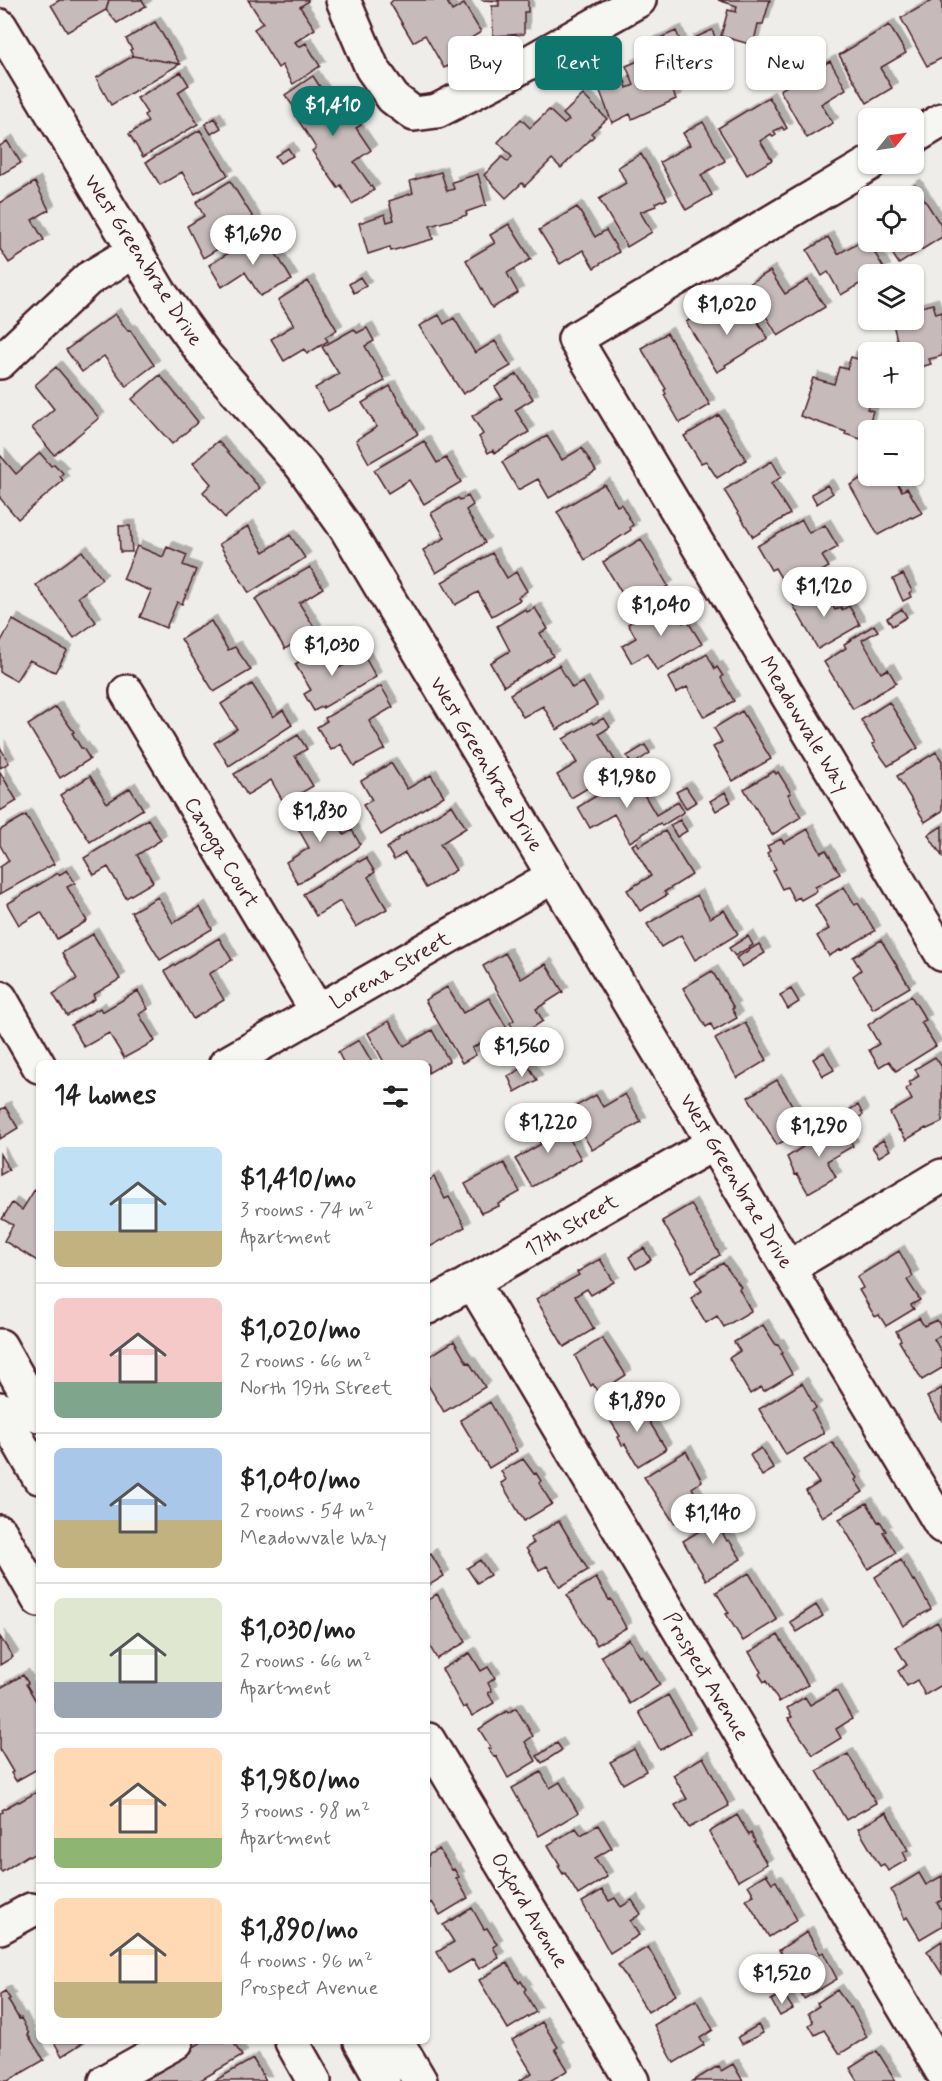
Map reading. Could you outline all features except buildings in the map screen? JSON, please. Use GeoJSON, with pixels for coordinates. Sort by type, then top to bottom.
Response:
{"type":"FeatureCollection","features":[{"type":"Feature","properties":{"kind":"street"},"geometry":{"type":"LineString","coordinates":[[343,0],[372,68],[393,98],[414,114],[437,111],[505,76],[639,0]]}},
{"type":"Feature","properties":{"kind":"street","name":"West Greenbrae Drive"},"geometry":{"type":"LineString","coordinates":[[0,26],[160,293],[206,356],[302,466],[346,528],[942,1526]]}},
{"type":"Feature","properties":{"kind":"street"},"geometry":{"type":"LineString","coordinates":[[924,131],[942,120]]}},
{"type":"Feature","properties":{"kind":"street","name":"Meadowvale Way"},"geometry":{"type":"LineString","coordinates":[[858,171],[575,339],[942,954]]}},
{"type":"Feature","properties":{"kind":"street"},"geometry":{"type":"LineString","coordinates":[[0,362],[88,279],[135,251]]}},
{"type":"Feature","properties":{"kind":"street","name":"Canoga Court"},"geometry":{"type":"LineString","coordinates":[[126,692],[317,1011]]}},
{"type":"Feature","properties":{"kind":"street","name":"Lorena Street"},"geometry":{"type":"LineString","coordinates":[[233,1060],[554,876]]}},
{"type":"Feature","properties":{"kind":"street"},"geometry":{"type":"LineString","coordinates":[[0,998],[36,1061]]}},
{"type":"Feature","properties":{"kind":"street","name":"17th Street"},"geometry":{"type":"LineString","coordinates":[[430,1306],[714,1143]]}},
{"type":"Feature","properties":{"kind":"street"},"geometry":{"type":"LineString","coordinates":[[788,1268],[942,1176]]}},
{"type":"Feature","properties":{"kind":"street","name":"Prospect Avenue"},"geometry":{"type":"LineString","coordinates":[[472,1281],[942,2071]]}},
{"type":"Feature","properties":{"kind":"street"},"geometry":{"type":"LineString","coordinates":[[0,1346],[36,1410]]}},
{"type":"Feature","properties":{"kind":"street"},"geometry":{"type":"LineString","coordinates":[[0,1408],[36,1472]]}},
{"type":"Feature","properties":{"kind":"street"},"geometry":{"type":"LineString","coordinates":[[0,1532],[36,1595]]}},
{"type":"Feature","properties":{"kind":"street","name":"Oxford Avenue"},"geometry":{"type":"LineString","coordinates":[[430,1743],[632,2081]]}},
{"type":"Feature","properties":{"kind":"street"},"geometry":{"type":"LineString","coordinates":[[0,1927],[31,1910]]}},
{"type":"Feature","properties":{"kind":"street"},"geometry":{"type":"LineString","coordinates":[[106,2081],[172,2044]]}},
{"type":"Feature","properties":{"kind":"street"},"geometry":{"type":"LineString","coordinates":[[293,2044],[314,2081]]}},
{"type":"Feature","properties":{"kind":"street"},"geometry":{"type":"LineString","coordinates":[[362,2044],[383,2081]]}},
{"type":"Feature","properties":{"kind":"street"},"geometry":{"type":"LineString","coordinates":[[398,2044],[420,2081]]}}]}
